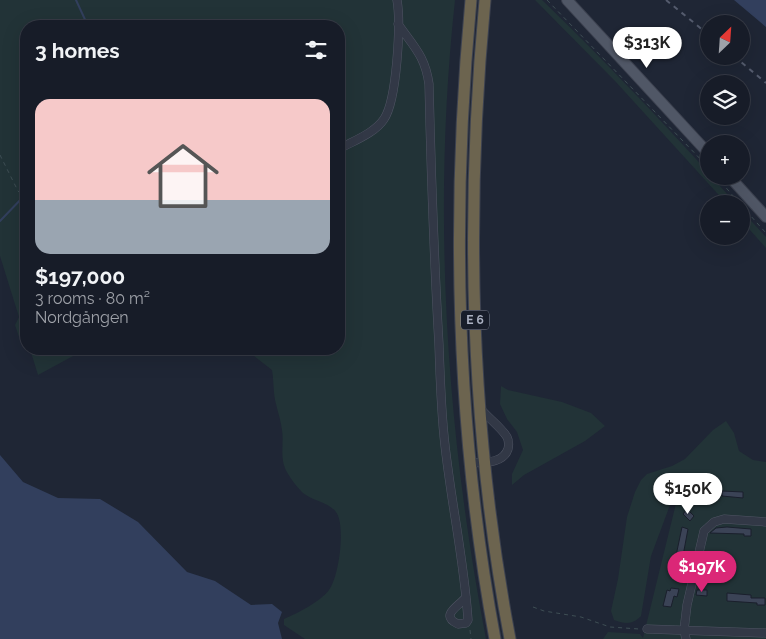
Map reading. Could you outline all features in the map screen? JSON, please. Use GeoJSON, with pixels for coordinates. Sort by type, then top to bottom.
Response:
{"type":"FeatureCollection","features":[{"type":"Feature","properties":{"kind":"highway","name":"E 6"},"geometry":{"type":"LineString","coordinates":[[471,0],[463,80],[459,176],[462,361],[470,463],[495,639]]}},
{"type":"Feature","properties":{"kind":"highway","name":"E 6"},"geometry":{"type":"LineString","coordinates":[[485,0],[478,82],[473,265],[480,407],[485,462],[493,536],[510,639]]}},
{"type":"Feature","properties":{"kind":"main road"},"geometry":{"type":"LineString","coordinates":[[567,0],[700,144]]}},
{"type":"Feature","properties":{"kind":"main road"},"geometry":{"type":"LineString","coordinates":[[737,185],[766,217]]}},
{"type":"Feature","properties":{"kind":"street"},"geometry":{"type":"LineString","coordinates":[[345,146],[377,127],[385,119],[394,90],[398,24],[397,0]]}},
{"type":"Feature","properties":{"kind":"street"},"geometry":{"type":"LineString","coordinates":[[398,24],[418,49],[424,61],[429,84],[433,245],[444,434],[447,471],[466,597]]}},
{"type":"Feature","properties":{"kind":"street"},"geometry":{"type":"LineString","coordinates":[[470,463],[503,458],[509,443],[507,437],[490,421],[480,407]]}},
{"type":"Feature","properties":{"kind":"street"},"geometry":{"type":"LineString","coordinates":[[686,639],[684,630],[692,581],[704,531],[714,522],[724,519],[766,522]]}},
{"type":"Feature","properties":{"kind":"street"},"geometry":{"type":"LineString","coordinates":[[647,629],[766,633]]}},
{"type":"Feature","properties":{"kind":"path"},"geometry":{"type":"LineString","coordinates":[[547,0],[700,159]]}},
{"type":"Feature","properties":{"kind":"path"},"geometry":{"type":"LineString","coordinates":[[0,155],[20,193]]}},
{"type":"Feature","properties":{"kind":"path"},"geometry":{"type":"LineString","coordinates":[[724,185],[733,195]]}},
{"type":"Feature","properties":{"kind":"path"},"geometry":{"type":"LineString","coordinates":[[750,214],[766,233]]}},
{"type":"Feature","properties":{"kind":"path"},"geometry":{"type":"LineString","coordinates":[[533,607],[544,611],[592,620],[610,627],[647,629]]}},
{"type":"Feature","properties":{"kind":"shaded area"},"geometry":{"type":"Polygon","coordinates":[[[0,0],[455,0],[448,80],[445,160],[444,240],[447,321],[461,481],[486,639],[305,639],[284,625],[284,619],[314,603],[329,590],[336,574],[341,528],[336,512],[330,506],[303,493],[286,471],[283,459],[282,430],[275,400],[272,370],[253,355],[345,355],[345,20],[20,20],[20,338],[15,325],[19,317],[0,256],[0,0]]]}},
{"type":"Feature","properties":{"kind":"shaded area"},"geometry":{"type":"Polygon","coordinates":[[[535,0],[542,0],[648,107],[700,163],[700,174],[615,81],[535,0]]]}},
{"type":"Feature","properties":{"kind":"shaded area"},"geometry":{"type":"Polygon","coordinates":[[[710,185],[719,185],[728,195],[719,195],[710,185]]]}},
{"type":"Feature","properties":{"kind":"shaded area"},"geometry":{"type":"Polygon","coordinates":[[[750,220],[766,237],[766,248],[750,230],[750,220]]]}},
{"type":"Feature","properties":{"kind":"shaded area"},"geometry":{"type":"Polygon","coordinates":[[[32,355],[75,355],[38,375],[32,355]]]}},
{"type":"Feature","properties":{"kind":"shaded area"},"geometry":{"type":"Polygon","coordinates":[[[501,386],[508,390],[562,402],[591,413],[605,426],[585,441],[524,475],[512,485],[512,474],[523,450],[517,432],[507,419],[500,404],[501,386]]]}},
{"type":"Feature","properties":{"kind":"shaded area"},"geometry":{"type":"Polygon","coordinates":[[[726,421],[734,433],[739,451],[753,460],[766,462],[766,639],[603,639],[608,632],[640,634],[643,638],[680,487],[676,489],[651,556],[641,616],[629,623],[622,622],[614,620],[611,611],[618,579],[627,517],[641,480],[647,474],[672,466],[685,459],[713,430],[726,421]]]}},
{"type":"Feature","properties":{"kind":"water"},"geometry":{"type":"Polygon","coordinates":[[[734,0],[766,0],[766,27],[734,0]]]}},
{"type":"Feature","properties":{"kind":"water"},"geometry":{"type":"Polygon","coordinates":[[[0,455],[23,482],[58,498],[100,499],[138,522],[187,572],[215,581],[251,605],[272,604],[282,612],[278,623],[282,639],[0,639],[0,455]]]}},
{"type":"Feature","properties":{"kind":"building"},"geometry":{"type":"Polygon","coordinates":[[[722,491],[743,492],[743,498],[722,496],[722,491]]]}},
{"type":"Feature","properties":{"kind":"building"},"geometry":{"type":"Polygon","coordinates":[[[687,509],[694,516],[690,521],[683,514],[687,509]]]}},
{"type":"Feature","properties":{"kind":"building"},"geometry":{"type":"Polygon","coordinates":[[[682,527],[688,529],[679,577],[672,575],[682,527]]]}},
{"type":"Feature","properties":{"kind":"building"},"geometry":{"type":"Polygon","coordinates":[[[716,528],[751,529],[751,536],[710,533],[716,528]]]}},
{"type":"Feature","properties":{"kind":"building"},"geometry":{"type":"Polygon","coordinates":[[[671,588],[679,589],[677,597],[674,596],[671,607],[663,606],[667,590],[670,591],[671,588]]]}},
{"type":"Feature","properties":{"kind":"building"},"geometry":{"type":"Polygon","coordinates":[[[697,590],[707,590],[707,596],[696,595],[697,590]]]}},
{"type":"Feature","properties":{"kind":"building"},"geometry":{"type":"Polygon","coordinates":[[[727,593],[751,595],[751,598],[765,598],[765,605],[727,601],[727,593]]]}},
{"type":"Feature","properties":{"kind":"waterway"},"geometry":{"type":"LineString","coordinates":[[76,0],[85,20]]}},
{"type":"Feature","properties":{"kind":"waterway"},"geometry":{"type":"LineString","coordinates":[[0,221],[20,200]]}},
{"type":"Feature","properties":{"kind":"railway"},"geometry":{"type":"LineString","coordinates":[[666,0],[700,28]]}},
{"type":"Feature","properties":{"kind":"railway"},"geometry":{"type":"LineString","coordinates":[[745,65],[766,83]]}}]}
